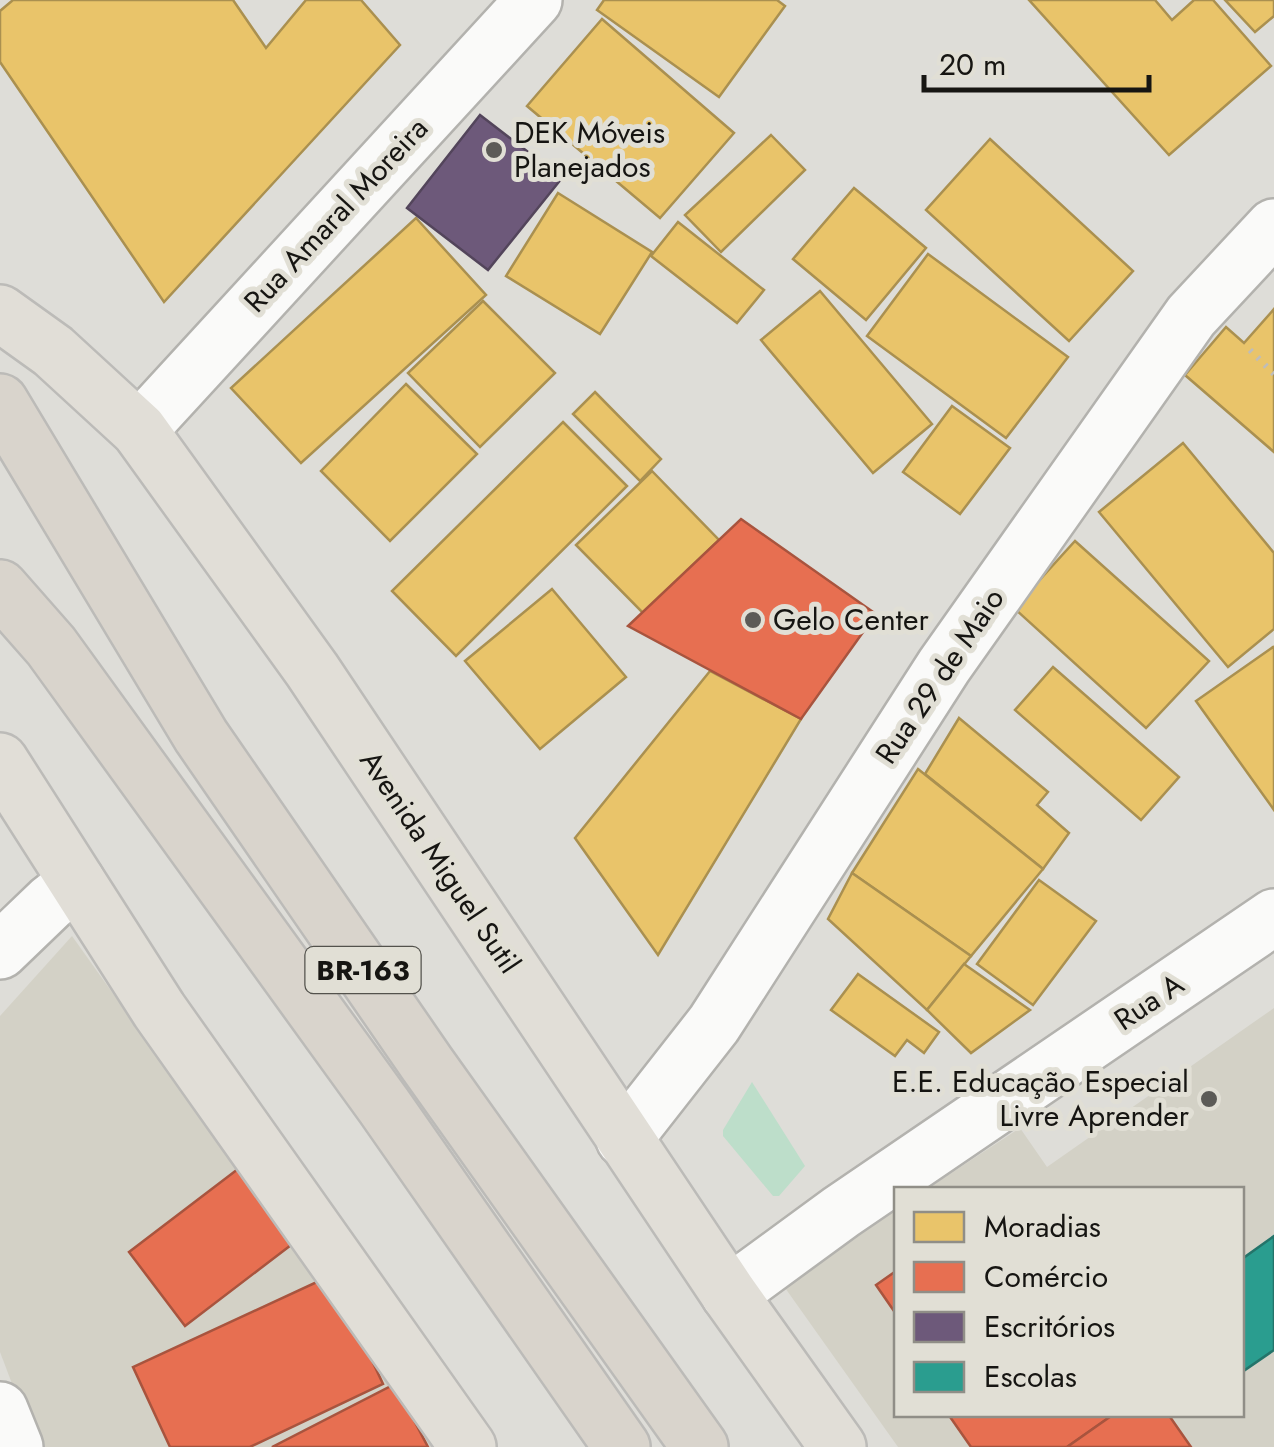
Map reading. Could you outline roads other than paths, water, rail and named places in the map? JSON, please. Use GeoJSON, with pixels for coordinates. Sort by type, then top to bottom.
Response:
{"type":"FeatureCollection","features":[{"type":"Feature","properties":{"kind":"highway","name":"BR-163"},"geometry":{"type":"LineString","coordinates":[[0,402],[201,736],[427,1064],[700,1447]]}},
{"type":"Feature","properties":{"kind":"highway","name":"BR-163"},"geometry":{"type":"LineString","coordinates":[[0,588],[50,646],[373,1090],[622,1447]]}},
{"type":"Feature","properties":{"kind":"main road","name":"Avenida Miguel Sutil"},"geometry":{"type":"LineString","coordinates":[[0,312],[53,351],[139,430],[312,670],[624,1139],[838,1447]]}},
{"type":"Feature","properties":{"kind":"main road"},"geometry":{"type":"LineString","coordinates":[[0,761],[170,1026],[468,1447]]}},
{"type":"Feature","properties":{"kind":"street","name":"Rua Amaral Moreira"},"geometry":{"type":"LineString","coordinates":[[139,430],[534,0]]}},
{"type":"Feature","properties":{"kind":"street","name":"Rua 29 de Maio"},"geometry":{"type":"LineString","coordinates":[[624,1139],[714,1024],[944,666],[1191,316],[1274,226]]}},
{"type":"Feature","properties":{"kind":"street"},"geometry":{"type":"LineString","coordinates":[[0,951],[77,882]]}},
{"type":"Feature","properties":{"kind":"street","name":"Rua A"},"geometry":{"type":"LineString","coordinates":[[729,1294],[840,1212],[1274,917]]}},
{"type":"Feature","properties":{"kind":"street"},"geometry":{"type":"LineString","coordinates":[[0,1410],[15,1447]]}},
{"type":"Feature","properties":{"kind":"place","name":"DEK Móveis Planejados"},"geometry":{"type":"Point","coordinates":[494,150]}},
{"type":"Feature","properties":{"kind":"place","name":"Gelo Center"},"geometry":{"type":"Point","coordinates":[753,620]}},
{"type":"Feature","properties":{"kind":"place","name":"E.E. Educação Especial Livre Aprender"},"geometry":{"type":"Point","coordinates":[1209,1099]}}]}
